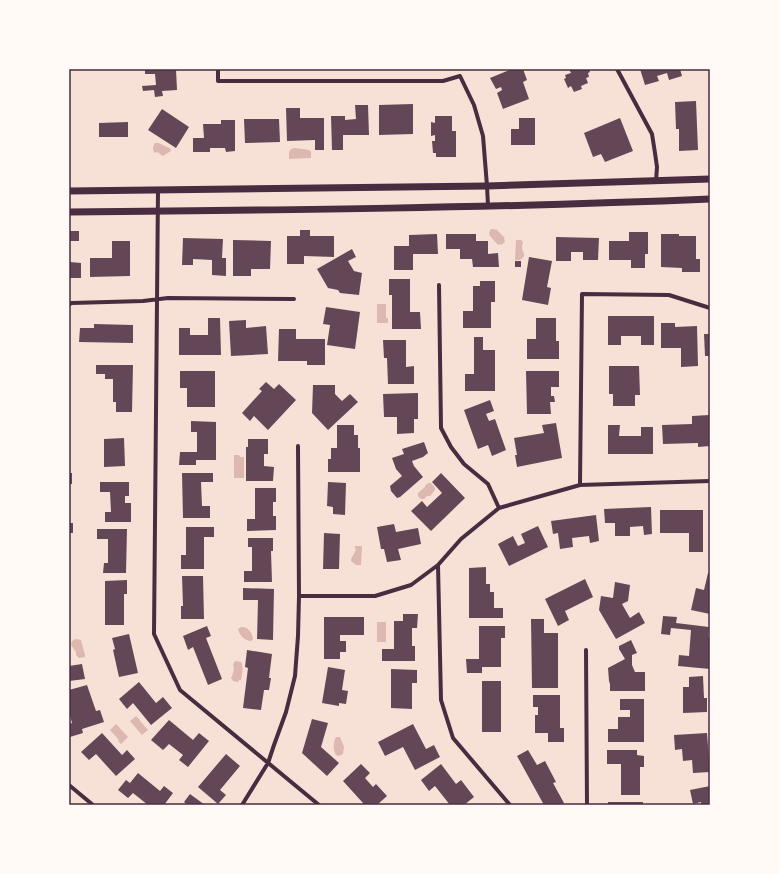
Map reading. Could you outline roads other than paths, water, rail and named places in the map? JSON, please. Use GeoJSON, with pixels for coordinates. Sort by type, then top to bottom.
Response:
{"type":"FeatureCollection","features":[{"type":"Feature","properties":{"kind":"main road"},"geometry":{"type":"LineString","coordinates":[[69,191],[487,186],[710,179]]}},
{"type":"Feature","properties":{"kind":"main road"},"geometry":{"type":"LineString","coordinates":[[69,212],[488,207],[710,200]]}},
{"type":"Feature","properties":{"kind":"street"},"geometry":{"type":"LineString","coordinates":[[218,69],[218,81],[443,81],[460,76],[474,105],[483,136],[488,207]]}},
{"type":"Feature","properties":{"kind":"street"},"geometry":{"type":"LineString","coordinates":[[617,69],[652,134],[656,154],[656,181]]}},
{"type":"Feature","properties":{"kind":"street"},"geometry":{"type":"LineString","coordinates":[[158,190],[154,634],[180,690],[319,805]]}},
{"type":"Feature","properties":{"kind":"street"},"geometry":{"type":"LineString","coordinates":[[439,285],[441,428],[451,447],[464,464],[488,484],[499,508]]}},
{"type":"Feature","properties":{"kind":"street"},"geometry":{"type":"LineString","coordinates":[[580,485],[582,294],[669,295],[710,308]]}},
{"type":"Feature","properties":{"kind":"street"},"geometry":{"type":"LineString","coordinates":[[69,304],[143,301],[168,298],[294,298]]}},
{"type":"Feature","properties":{"kind":"street"},"geometry":{"type":"LineString","coordinates":[[242,805],[268,763],[286,712],[295,676],[299,596],[298,446]]}},
{"type":"Feature","properties":{"kind":"street"},"geometry":{"type":"LineString","coordinates":[[299,596],[375,596],[411,585],[438,565],[461,539],[499,508],[580,485],[710,481]]}},
{"type":"Feature","properties":{"kind":"street"},"geometry":{"type":"LineString","coordinates":[[438,565],[441,700],[453,738],[510,805]]}},
{"type":"Feature","properties":{"kind":"street"},"geometry":{"type":"LineString","coordinates":[[586,650],[587,805]]}},
{"type":"Feature","properties":{"kind":"street"},"geometry":{"type":"LineString","coordinates":[[69,784],[93,805]]}}]}
